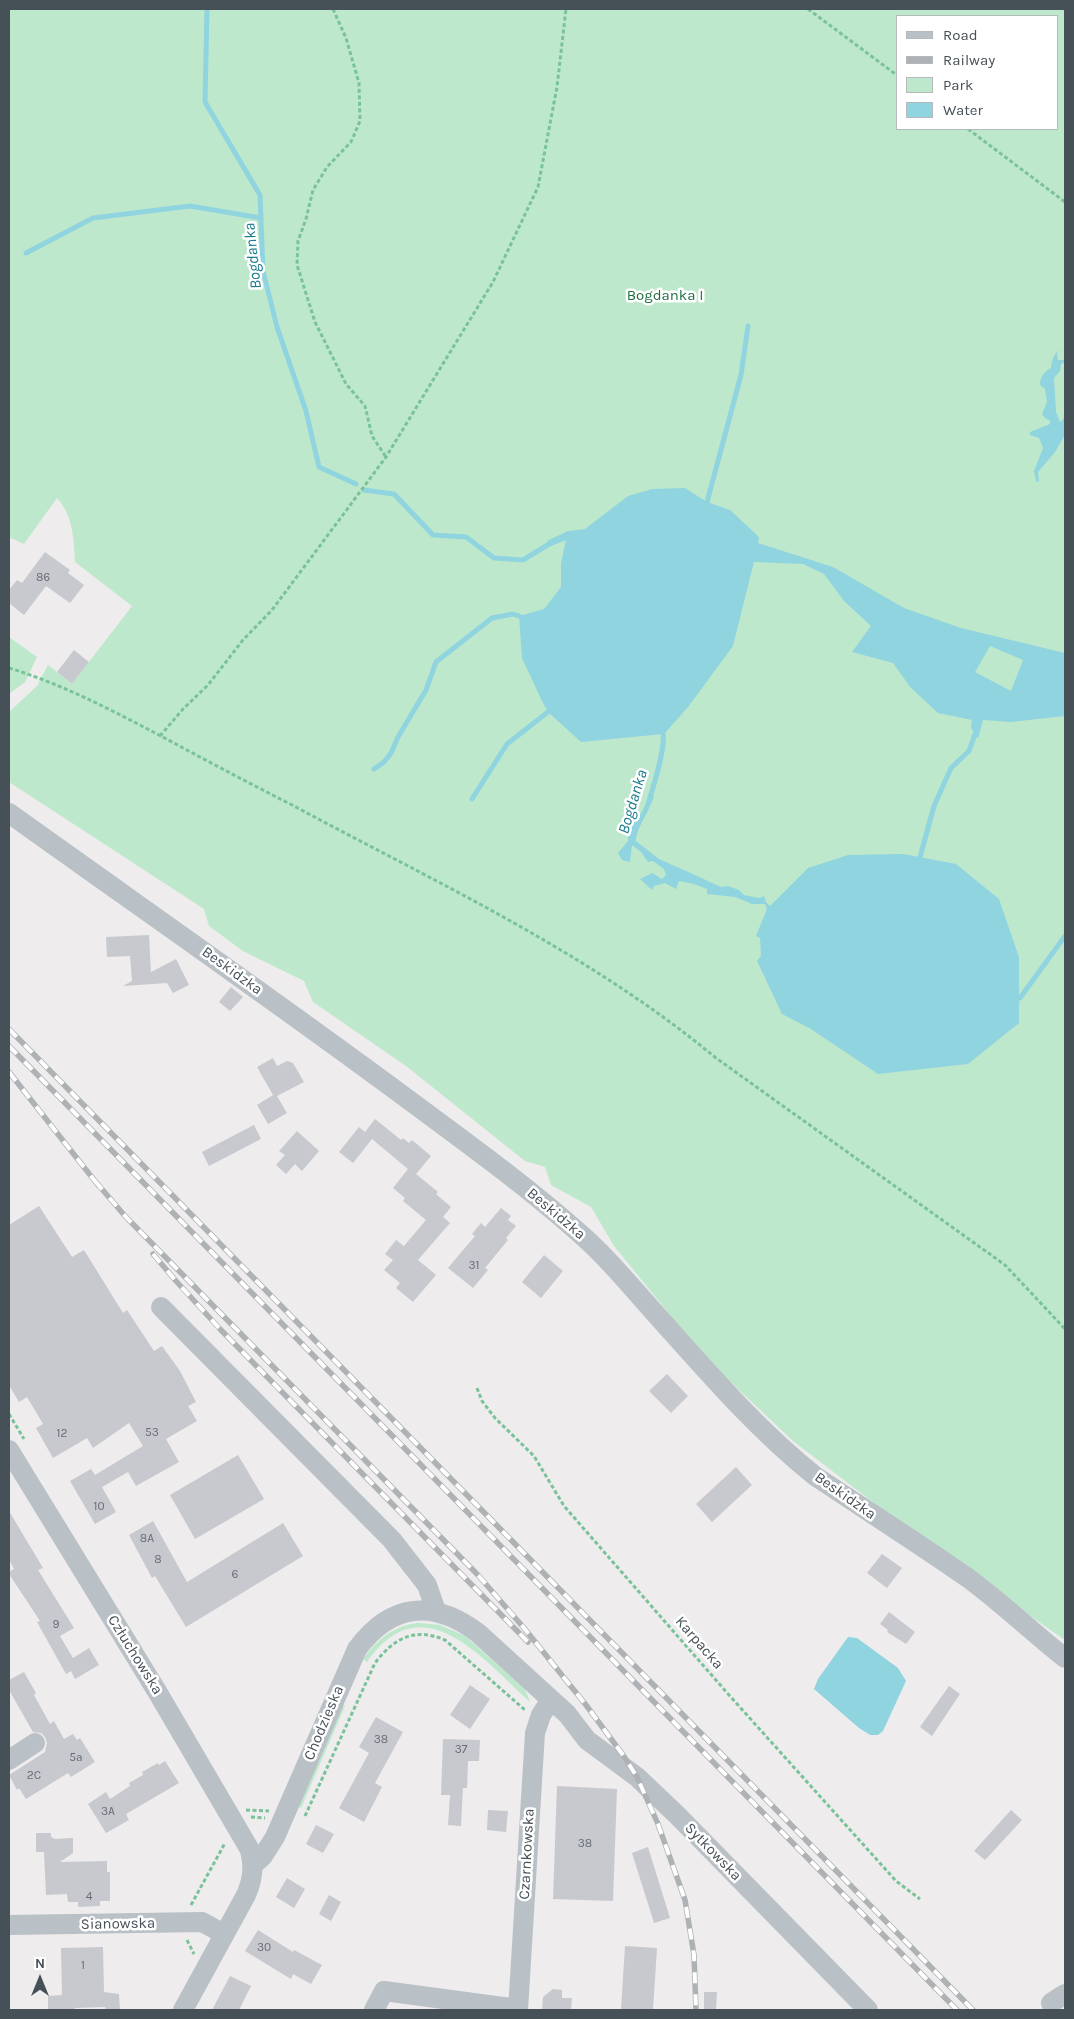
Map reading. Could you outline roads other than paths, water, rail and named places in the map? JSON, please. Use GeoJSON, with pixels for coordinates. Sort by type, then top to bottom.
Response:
{"type":"FeatureCollection","features":[{"type":"Feature","properties":{"kind":"street","name":"Beskidzka"},"geometry":{"type":"LineString","coordinates":[[9,813],[234,972],[448,1129],[552,1209],[598,1251],[769,1437],[815,1476],[967,1578],[999,1602],[1065,1658]]}},
{"type":"Feature","properties":{"kind":"street"},"geometry":{"type":"LineString","coordinates":[[161,1306],[392,1540],[427,1585],[436,1611]]}},
{"type":"Feature","properties":{"kind":"street","name":"Człuchowska"},"geometry":{"type":"LineString","coordinates":[[9,1450],[233,1819],[250,1850],[253,1865]]}},
{"type":"Feature","properties":{"kind":"street","name":"Chodzieska"},"geometry":{"type":"LineString","coordinates":[[183,2010],[246,1895],[252,1879],[253,1865],[263,1856],[290,1818],[351,1662],[364,1639],[373,1630],[392,1616],[412,1611],[436,1611],[463,1622],[478,1633],[550,1701]]}},
{"type":"Feature","properties":{"kind":"street","name":"Czarnkowska"},"geometry":{"type":"LineString","coordinates":[[518,2009],[535,1732],[550,1701]]}},
{"type":"Feature","properties":{"kind":"street","name":"Sytkowska"},"geometry":{"type":"LineString","coordinates":[[550,1701],[567,1714],[587,1740],[637,1777],[677,1815],[868,2010]]}},
{"type":"Feature","properties":{"kind":"street"},"geometry":{"type":"LineString","coordinates":[[9,1760],[35,1743]]}},
{"type":"Feature","properties":{"kind":"street","name":"Sianowska"},"geometry":{"type":"LineString","coordinates":[[9,1925],[202,1922],[224,1934]]}},
{"type":"Feature","properties":{"kind":"street"},"geometry":{"type":"LineString","coordinates":[[374,2010],[384,1991],[518,2009]]}},
{"type":"Feature","properties":{"kind":"water"},"geometry":{"type":"Polygon","coordinates":[[[1060,350],[1057,354],[1058,360],[1065,360],[1065,362],[1061,364],[1060,371],[1054,378],[1056,412],[1060,422],[1065,417],[1065,435],[1055,452],[1038,472],[1039,482],[1036,481],[1034,471],[1043,448],[1039,438],[1030,435],[1030,432],[1050,424],[1050,420],[1046,419],[1042,414],[1047,402],[1045,389],[1040,385],[1040,382],[1046,371],[1051,368],[1054,356],[1060,350]]]}},
{"type":"Feature","properties":{"kind":"water"},"geometry":{"type":"Polygon","coordinates":[[[685,488],[707,502],[730,510],[759,537],[758,543],[833,567],[904,608],[961,628],[1065,653],[1065,716],[1011,722],[983,720],[978,739],[971,728],[972,720],[938,713],[911,688],[893,663],[852,652],[871,626],[844,601],[824,574],[803,564],[754,562],[733,646],[688,707],[664,734],[581,742],[548,712],[542,701],[522,658],[519,616],[544,609],[561,587],[561,563],[566,540],[551,546],[547,541],[568,531],[585,529],[628,496],[652,489],[685,488]],[[990,646],[975,672],[1011,691],[1023,660],[990,646]]]}},
{"type":"Feature","properties":{"kind":"water"},"geometry":{"type":"Polygon","coordinates":[[[649,794],[654,796],[638,831],[636,841],[659,859],[721,887],[728,886],[739,890],[744,895],[760,898],[764,896],[770,906],[808,868],[848,855],[903,854],[956,864],[999,899],[1019,957],[1019,1023],[968,1064],[878,1074],[811,1029],[782,1014],[757,961],[761,956],[760,938],[756,936],[767,909],[765,904],[752,904],[735,897],[707,894],[707,889],[679,881],[676,889],[665,883],[654,886],[652,890],[640,879],[652,873],[662,879],[666,875],[664,869],[653,861],[648,862],[641,852],[632,845],[630,862],[622,860],[618,853],[628,841],[628,833],[625,829],[618,832],[640,815],[649,794]]]}},
{"type":"Feature","properties":{"kind":"water"},"geometry":{"type":"Polygon","coordinates":[[[848,1637],[857,1638],[898,1668],[906,1681],[883,1731],[878,1735],[870,1735],[859,1728],[814,1689],[818,1679],[848,1637]]]}},
{"type":"Feature","properties":{"kind":"waterway","name":"Bogdanka"},"geometry":{"type":"LineString","coordinates":[[207,9],[205,102],[260,195],[263,271],[277,327],[306,411],[319,467],[356,484]]}},
{"type":"Feature","properties":{"kind":"waterway"},"geometry":{"type":"LineString","coordinates":[[26,253],[93,218],[190,206],[261,218]]}},
{"type":"Feature","properties":{"kind":"waterway"},"geometry":{"type":"LineString","coordinates":[[707,502],[741,375],[748,326]]}},
{"type":"Feature","properties":{"kind":"waterway","name":"Bogdanka"},"geometry":{"type":"LineString","coordinates":[[364,490],[394,494],[433,535],[466,537],[494,558],[523,560],[554,541]]}},
{"type":"Feature","properties":{"kind":"waterway"},"geometry":{"type":"LineString","coordinates":[[374,769],[384,762],[391,753],[398,737],[426,690],[436,662],[492,618],[513,614],[519,616]]}},
{"type":"Feature","properties":{"kind":"waterway"},"geometry":{"type":"LineString","coordinates":[[472,799],[507,744],[548,712]]}},
{"type":"Feature","properties":{"kind":"waterway","name":"Bogdanka"},"geometry":{"type":"LineString","coordinates":[[649,801],[662,754],[662,730]]}},
{"type":"Feature","properties":{"kind":"waterway"},"geometry":{"type":"LineString","coordinates":[[920,857],[934,806],[951,768],[969,751],[975,734]]}},
{"type":"Feature","properties":{"kind":"waterway","name":"Bogdanka"},"geometry":{"type":"LineString","coordinates":[[1013,995],[1020,998],[1065,936]]}},
{"type":"Feature","properties":{"kind":"railway"},"geometry":{"type":"LineString","coordinates":[[9,1029],[973,2010]]}},
{"type":"Feature","properties":{"kind":"railway"},"geometry":{"type":"LineString","coordinates":[[9,1046],[957,2010]]}},
{"type":"Feature","properties":{"kind":"railway"},"geometry":{"type":"LineString","coordinates":[[9,1072],[98,1185]]}},
{"type":"Feature","properties":{"kind":"railway"},"geometry":{"type":"LineString","coordinates":[[95,1181],[125,1216],[477,1574],[524,1628],[586,1705],[623,1755],[637,1777],[658,1824],[685,1900],[694,1955],[696,2010]]}},
{"type":"Feature","properties":{"kind":"railway"},"geometry":{"type":"LineString","coordinates":[[153,1254],[220,1329],[528,1642]]}},
{"type":"Feature","properties":{"kind":"park label","name":"Bogdanka I"},"geometry":{"type":"Point","coordinates":[665,296]}}]}
